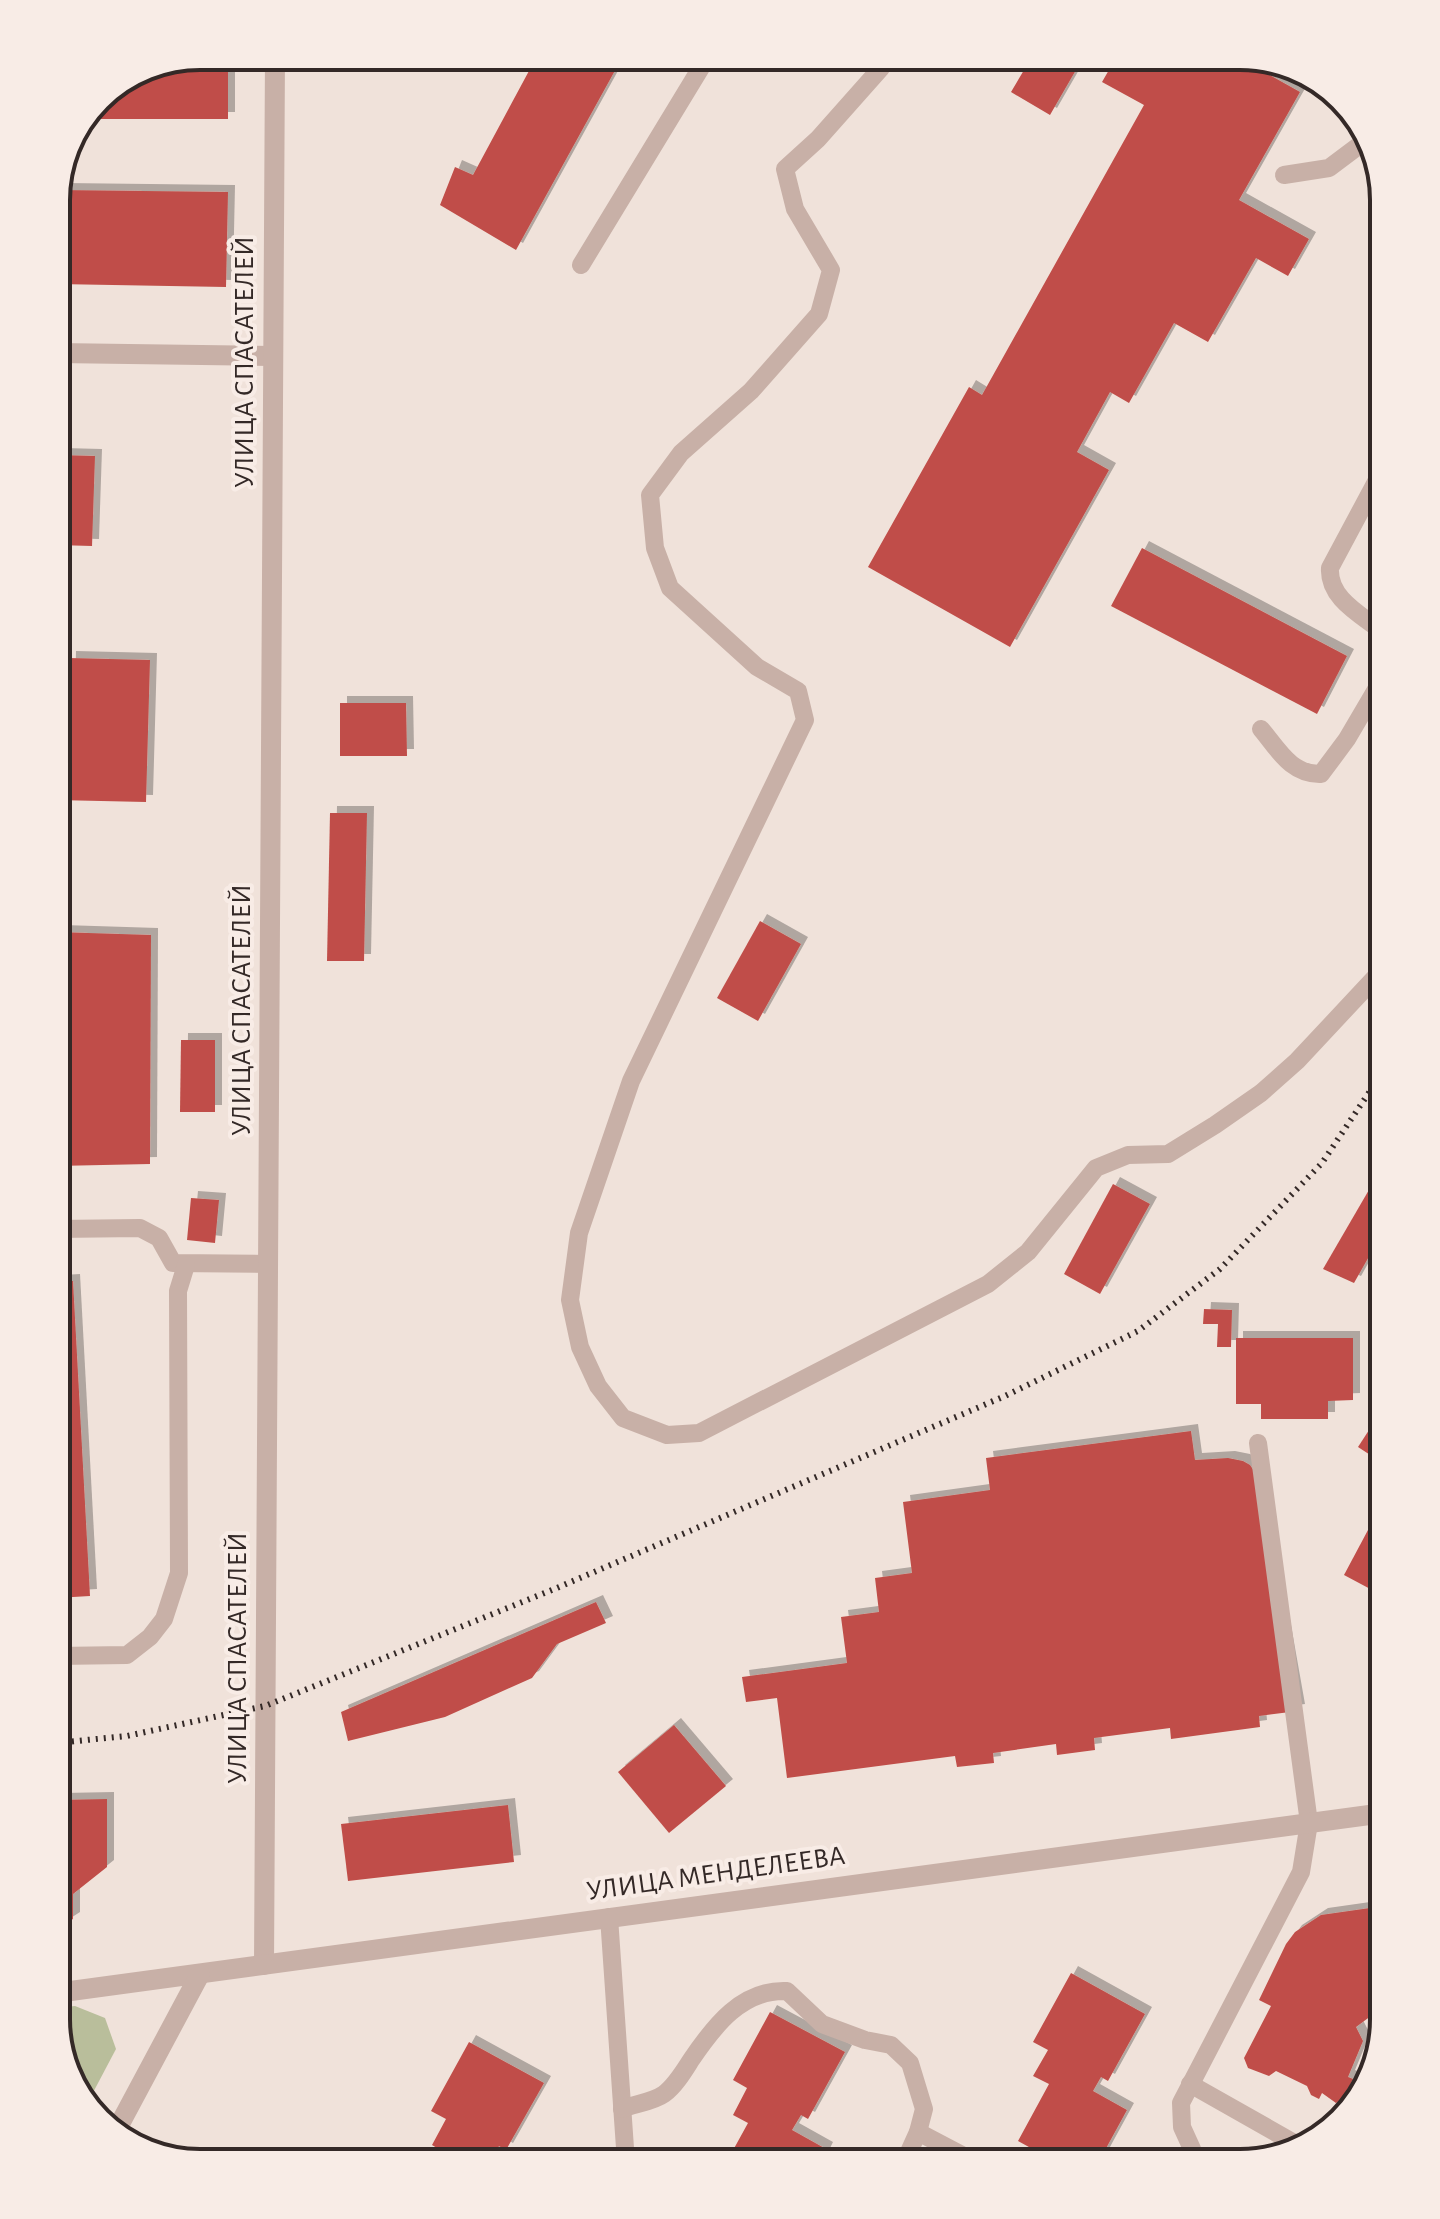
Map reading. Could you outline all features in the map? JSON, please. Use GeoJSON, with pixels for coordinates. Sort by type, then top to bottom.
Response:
{"type":"FeatureCollection","features":[{"type":"Feature","properties":{"kind":"street","name":"УЛИЦА СПАСАТЕЛЕЙ"},"geometry":{"type":"LineString","coordinates":[[264,1965],[275,70]]}},
{"type":"Feature","properties":{"kind":"street"},"geometry":{"type":"LineString","coordinates":[[70,353],[273,356]]}},
{"type":"Feature","properties":{"kind":"street","name":"УЛИЦА МЕНДЕЛЕЕВА"},"geometry":{"type":"LineString","coordinates":[[70,1991],[1370,1815]]}},
{"type":"Feature","properties":{"kind":"street"},"geometry":{"type":"LineString","coordinates":[[121,2122],[200,1974]]}},
{"type":"Feature","properties":{"kind":"lane"},"geometry":{"type":"LineString","coordinates":[[581,265],[699,70]]}},
{"type":"Feature","properties":{"kind":"lane"},"geometry":{"type":"LineString","coordinates":[[879,70],[785,169],[795,209],[831,270],[819,314],[751,391],[681,453],[650,495],[655,548],[670,588],[757,667],[798,691],[805,720],[631,1081],[579,1233],[570,1300],[580,1347],[598,1386],[623,1418],[667,1435],[699,1433],[988,1284],[1028,1252],[1096,1168],[1128,1155],[1168,1154],[1215,1125],[1261,1093],[1297,1061],[1370,983]]}},
{"type":"Feature","properties":{"kind":"lane"},"geometry":{"type":"LineString","coordinates":[[1284,175],[1329,168],[1358,146]]}},
{"type":"Feature","properties":{"kind":"lane"},"geometry":{"type":"LineString","coordinates":[[1370,493],[1330,568],[1329,580],[1333,590],[1370,622]]}},
{"type":"Feature","properties":{"kind":"lane"},"geometry":{"type":"LineString","coordinates":[[1261,729],[1292,767],[1309,774],[1321,774],[1370,700]]}},
{"type":"Feature","properties":{"kind":"lane"},"geometry":{"type":"LineString","coordinates":[[70,1229],[140,1228],[159,1238],[173,1263],[268,1264]]}},
{"type":"Feature","properties":{"kind":"lane"},"geometry":{"type":"LineString","coordinates":[[70,1656],[127,1655],[150,1637],[164,1619],[179,1573],[178,1291],[186,1265]]}},
{"type":"Feature","properties":{"kind":"lane"},"geometry":{"type":"LineString","coordinates":[[1192,2149],[1182,2127],[1181,2103],[1301,1872],[1309,1823],[1258,1443]]}},
{"type":"Feature","properties":{"kind":"lane"},"geometry":{"type":"LineString","coordinates":[[609,1917],[625,2149]]}},
{"type":"Feature","properties":{"kind":"lane"},"geometry":{"type":"LineString","coordinates":[[622,2109],[663,2095],[682,2074],[714,2026],[738,2005],[771,1990],[787,1991],[822,2024],[865,2040],[891,2045],[910,2063],[924,2109],[910,2149]]}},
{"type":"Feature","properties":{"kind":"lane"},"geometry":{"type":"LineString","coordinates":[[1190,2084],[1288,2140]]}},
{"type":"Feature","properties":{"kind":"lane"},"geometry":{"type":"LineString","coordinates":[[918,2132],[950,2149]]}},
{"type":"Feature","properties":{"kind":"green space"},"geometry":{"type":"Polygon","coordinates":[[[70,2007],[105,2018],[116,2049],[93,2092],[83,2076],[72,2044],[70,2007]]]}},
{"type":"Feature","properties":{"kind":"building"},"geometry":{"type":"Polygon","coordinates":[[[228,70],[228,119],[99,119],[114,102],[135,87],[158,77],[183,71],[228,70]]]}},
{"type":"Feature","properties":{"kind":"building"},"geometry":{"type":"Polygon","coordinates":[[[529,70],[615,70],[516,250],[440,205],[455,167],[473,175],[529,70]]]}},
{"type":"Feature","properties":{"kind":"building"},"geometry":{"type":"Polygon","coordinates":[[[1024,70],[1076,70],[1050,115],[1011,92],[1024,70]]]}},
{"type":"Feature","properties":{"kind":"building"},"geometry":{"type":"Polygon","coordinates":[[[1109,70],[1249,70],[1264,72],[1300,92],[1239,200],[1309,239],[1288,276],[1256,258],[1208,342],[1174,323],[1129,403],[1110,392],[1077,452],[1109,470],[1010,647],[868,567],[969,387],[982,395],[1144,105],[1102,82],[1109,70]]]}},
{"type":"Feature","properties":{"kind":"building"},"geometry":{"type":"Polygon","coordinates":[[[70,190],[228,192],[226,287],[70,284],[70,190]]]}},
{"type":"Feature","properties":{"kind":"building"},"geometry":{"type":"Polygon","coordinates":[[[70,455],[95,456],[92,546],[70,545],[70,455]]]}},
{"type":"Feature","properties":{"kind":"building"},"geometry":{"type":"Polygon","coordinates":[[[1142,548],[1347,656],[1317,714],[1111,606],[1142,548]]]}},
{"type":"Feature","properties":{"kind":"building"},"geometry":{"type":"Polygon","coordinates":[[[70,658],[150,660],[146,802],[70,800],[70,658]]]}},
{"type":"Feature","properties":{"kind":"building"},"geometry":{"type":"Polygon","coordinates":[[[340,703],[406,703],[407,756],[340,756],[340,703]]]}},
{"type":"Feature","properties":{"kind":"building"},"geometry":{"type":"Polygon","coordinates":[[[330,813],[367,813],[364,961],[327,961],[330,813]]]}},
{"type":"Feature","properties":{"kind":"building"},"geometry":{"type":"Polygon","coordinates":[[[760,921],[801,944],[758,1021],[717,998],[760,921]]]}},
{"type":"Feature","properties":{"kind":"building"},"geometry":{"type":"Polygon","coordinates":[[[70,932],[151,935],[150,1164],[70,1166],[70,932]]]}},
{"type":"Feature","properties":{"kind":"building"},"geometry":{"type":"Polygon","coordinates":[[[181,1040],[215,1040],[215,1112],[180,1112],[181,1040]]]}},
{"type":"Feature","properties":{"kind":"building"},"geometry":{"type":"Polygon","coordinates":[[[1113,1184],[1150,1204],[1100,1294],[1064,1274],[1113,1184]]]}},
{"type":"Feature","properties":{"kind":"building"},"geometry":{"type":"Polygon","coordinates":[[[1370,1188],[1370,1255],[1354,1283],[1323,1269],[1370,1188]]]}},
{"type":"Feature","properties":{"kind":"building"},"geometry":{"type":"Polygon","coordinates":[[[191,1198],[219,1200],[215,1243],[187,1240],[191,1198]]]}},
{"type":"Feature","properties":{"kind":"building"},"geometry":{"type":"Polygon","coordinates":[[[70,1281],[73,1281],[90,1596],[70,1597],[70,1281]]]}},
{"type":"Feature","properties":{"kind":"building"},"geometry":{"type":"Polygon","coordinates":[[[1204,1309],[1232,1310],[1231,1347],[1217,1347],[1218,1324],[1203,1324],[1204,1309]]]}},
{"type":"Feature","properties":{"kind":"building"},"geometry":{"type":"Polygon","coordinates":[[[1236,1338],[1353,1338],[1353,1400],[1328,1401],[1328,1419],[1261,1419],[1261,1404],[1236,1404],[1236,1338]]]}},
{"type":"Feature","properties":{"kind":"building"},"geometry":{"type":"Polygon","coordinates":[[[1370,1429],[1370,1455],[1358,1447],[1370,1429]]]}},
{"type":"Feature","properties":{"kind":"building"},"geometry":{"type":"Polygon","coordinates":[[[1191,1431],[1195,1460],[1228,1458],[1243,1461],[1256,1474],[1298,1711],[1259,1716],[1260,1727],[1171,1739],[1170,1728],[1094,1738],[1095,1750],[1057,1755],[1056,1744],[993,1753],[994,1763],[957,1767],[955,1756],[787,1778],[777,1698],[746,1702],[742,1677],[847,1663],[841,1617],[879,1612],[875,1578],[912,1573],[903,1502],[990,1490],[986,1458],[1191,1431]]]}},
{"type":"Feature","properties":{"kind":"building"},"geometry":{"type":"Polygon","coordinates":[[[1370,1526],[1370,1589],[1344,1575],[1370,1526]]]}},
{"type":"Feature","properties":{"kind":"building"},"geometry":{"type":"Polygon","coordinates":[[[596,1602],[606,1623],[557,1644],[532,1678],[445,1717],[348,1741],[341,1712],[596,1602]]]}},
{"type":"Feature","properties":{"kind":"building"},"geometry":{"type":"Polygon","coordinates":[[[674,1725],[726,1786],[669,1833],[618,1772],[674,1725]]]}},
{"type":"Feature","properties":{"kind":"building"},"geometry":{"type":"Polygon","coordinates":[[[107,1799],[107,1867],[73,1894],[73,1919],[70,1921],[70,1800],[107,1799]]]}},
{"type":"Feature","properties":{"kind":"building"},"geometry":{"type":"Polygon","coordinates":[[[508,1805],[514,1862],[348,1881],[341,1824],[508,1805]]]}},
{"type":"Feature","properties":{"kind":"building"},"geometry":{"type":"Polygon","coordinates":[[[1370,1908],[1370,2017],[1356,2027],[1363,2041],[1348,2077],[1353,2079],[1343,2098],[1336,2103],[1322,2093],[1319,2099],[1311,2095],[1307,2086],[1276,2071],[1269,2076],[1248,2068],[1244,2058],[1271,2006],[1259,2000],[1286,1944],[1295,1932],[1321,1915],[1370,1908]]]}},
{"type":"Feature","properties":{"kind":"building"},"geometry":{"type":"Polygon","coordinates":[[[1071,1973],[1145,2014],[1108,2081],[1101,2077],[1093,2091],[1127,2110],[1106,2149],[1033,2149],[1018,2141],[1049,2084],[1033,2076],[1048,2050],[1033,2042],[1071,1973]]]}},
{"type":"Feature","properties":{"kind":"building"},"geometry":{"type":"Polygon","coordinates":[[[770,2012],[845,2052],[808,2119],[801,2115],[792,2130],[826,2149],[734,2149],[748,2123],[733,2115],[747,2088],[733,2080],[770,2012]]]}},
{"type":"Feature","properties":{"kind":"building"},"geometry":{"type":"Polygon","coordinates":[[[469,2042],[544,2083],[507,2149],[499,2146],[497,2149],[439,2149],[432,2145],[446,2119],[431,2111],[469,2042]]]}},
{"type":"Feature","properties":{"kind":"railway"},"geometry":{"type":"LineString","coordinates":[[70,1742],[127,1736],[265,1706],[552,1590],[1005,1396],[1138,1331],[1220,1269],[1322,1163],[1370,1091]]}}]}
